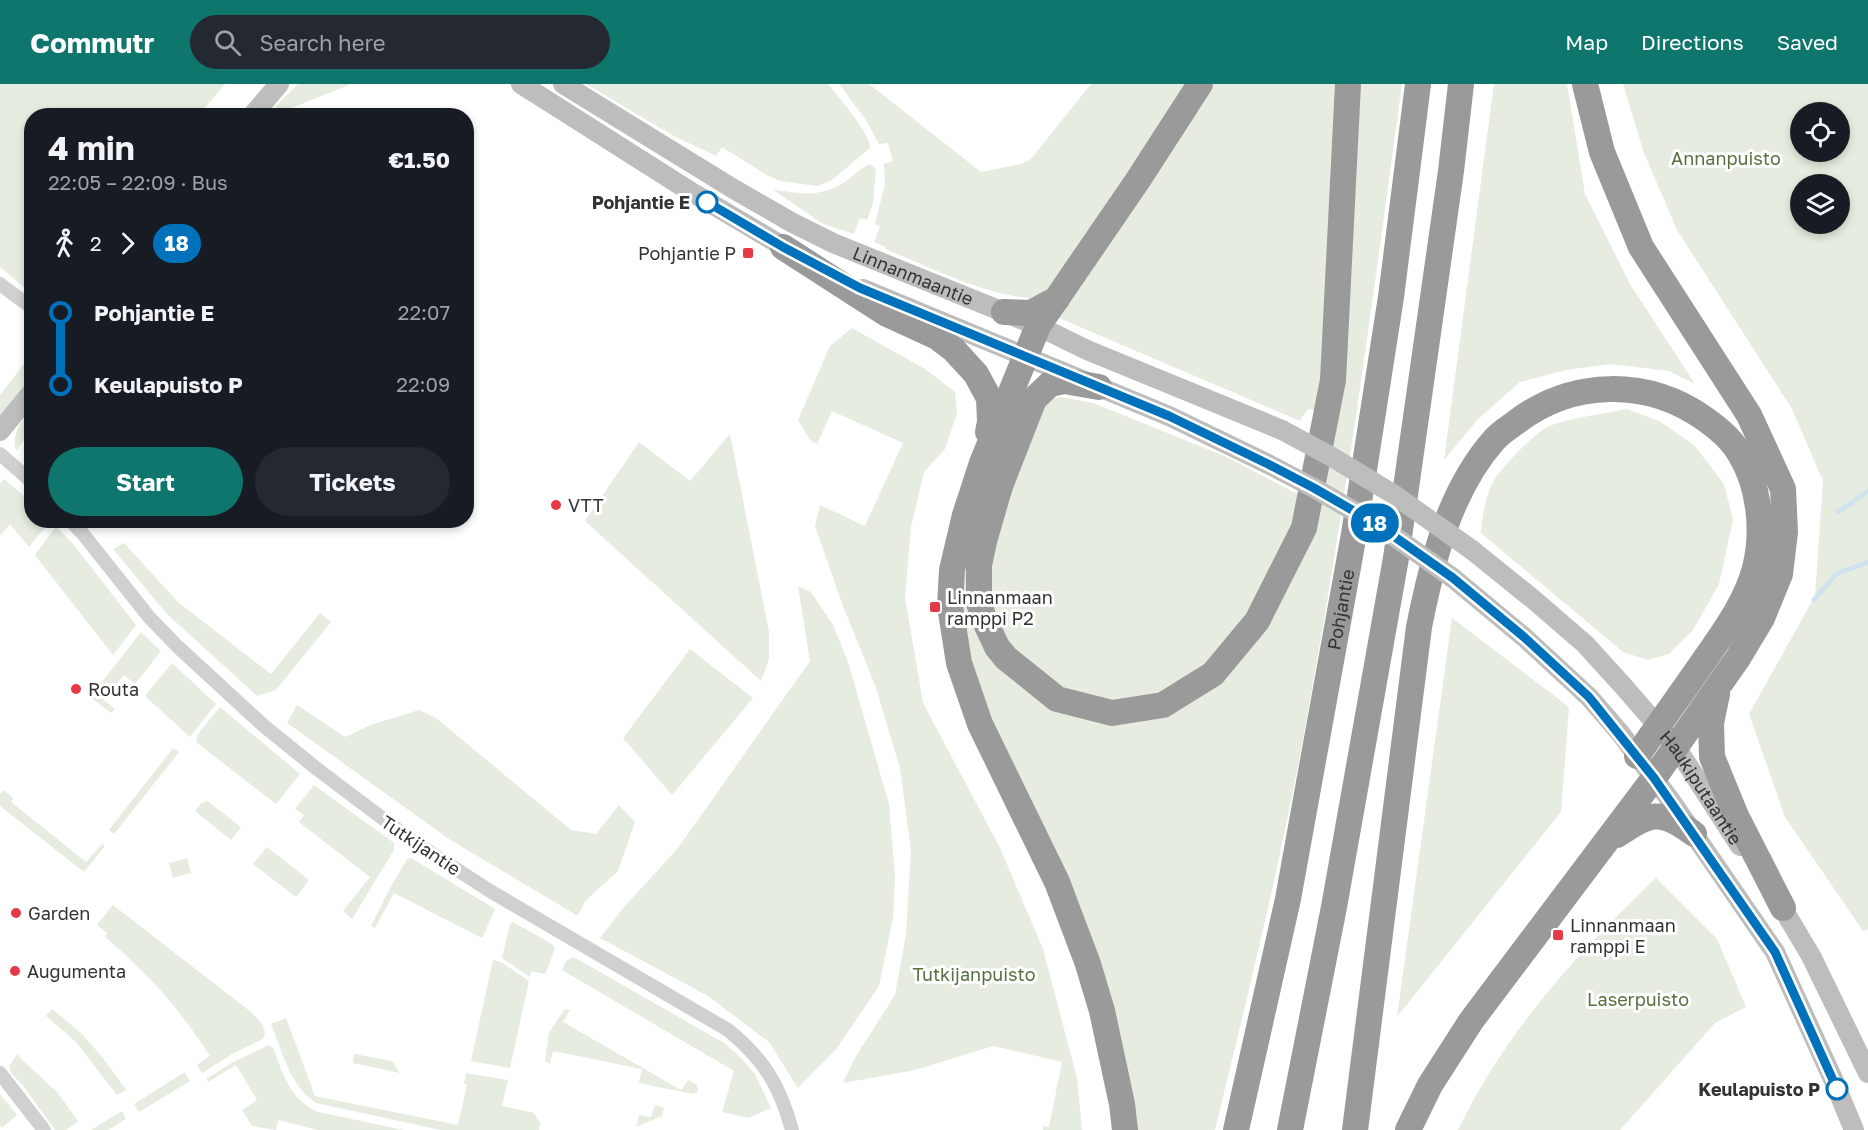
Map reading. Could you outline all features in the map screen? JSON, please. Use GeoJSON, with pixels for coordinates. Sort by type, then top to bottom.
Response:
{"type":"FeatureCollection","features":[{"type":"Feature","properties":{"kind":"highway"},"geometry":{"type":"LineString","coordinates":[[1125,1130],[1122,1104],[1102,1011],[1088,964],[1057,882],[980,724],[959,663],[950,606],[952,570],[965,515],[982,463],[1038,326],[1200,84]]}},
{"type":"Feature","properties":{"kind":"highway"},"geometry":{"type":"LineString","coordinates":[[1099,387],[1064,381],[1050,384],[1034,399],[999,486],[984,541],[979,565],[979,603],[997,647],[1005,658],[1057,699],[1112,713],[1163,705],[1213,674],[1257,621],[1304,528],[1333,380],[1348,84]]}},
{"type":"Feature","properties":{"kind":"highway","name":"Pohjantie"},"geometry":{"type":"LineString","coordinates":[[1236,1130],[1288,899],[1348,569],[1391,297],[1418,84]]}},
{"type":"Feature","properties":{"kind":"highway"},"geometry":{"type":"LineString","coordinates":[[1290,1130],[1336,896],[1396,558],[1451,171],[1461,84]]}},
{"type":"Feature","properties":{"kind":"highway"},"geometry":{"type":"LineString","coordinates":[[1408,1130],[1430,1085],[1471,1021],[1654,778],[1718,687],[1762,618],[1780,574],[1785,532],[1783,489],[1749,415],[1641,248],[1602,152],[1585,84]]}},
{"type":"Feature","properties":{"kind":"highway"},"geometry":{"type":"LineString","coordinates":[[783,247],[887,314],[937,338],[954,350],[967,364],[976,374],[989,398],[990,422],[982,463]]}},
{"type":"Feature","properties":{"kind":"highway"},"geometry":{"type":"LineString","coordinates":[[1004,312],[1031,313],[1058,299]]}},
{"type":"Feature","properties":{"kind":"highway"},"geometry":{"type":"LineString","coordinates":[[1355,1130],[1419,627],[1428,581],[1458,495],[1470,471],[1496,438],[1528,412],[1565,396],[1611,388],[1667,398],[1692,410],[1720,430],[1740,454],[1754,485],[1761,528],[1755,568],[1744,597],[1729,624],[1637,756]]}},
{"type":"Feature","properties":{"kind":"highway"},"geometry":{"type":"LineString","coordinates":[[1718,687],[1711,723],[1712,757],[1736,816],[1783,908]]}},
{"type":"Feature","properties":{"kind":"highway"},"geometry":{"type":"LineString","coordinates":[[1604,844],[1641,819],[1650,817],[1665,817],[1679,822],[1694,834]]}},
{"type":"Feature","properties":{"kind":"main road"},"geometry":{"type":"LineString","coordinates":[[259,108],[279,84]]}},
{"type":"Feature","properties":{"kind":"main road","name":"Linnanmaantie"},"geometry":{"type":"LineString","coordinates":[[521,84],[688,190],[783,247],[860,288],[1169,416],[1268,464]]}},
{"type":"Feature","properties":{"kind":"main road","name":"Linnanmaantie"},"geometry":{"type":"LineString","coordinates":[[563,84],[712,176],[791,222],[833,243],[1038,326],[1087,350],[1282,430]]}},
{"type":"Feature","properties":{"kind":"main road"},"geometry":{"type":"LineString","coordinates":[[0,431],[24,402]]}},
{"type":"Feature","properties":{"kind":"main road","name":"Haukiputaantie"},"geometry":{"type":"LineString","coordinates":[[1282,430],[1393,494],[1472,550],[1585,644],[1676,747],[1783,908],[1811,956],[1868,1073]]}},
{"type":"Feature","properties":{"kind":"main road","name":"Haukiputaantie"},"geometry":{"type":"LineString","coordinates":[[1268,464],[1378,525],[1453,578],[1524,637],[1589,697],[1654,778],[1775,952],[1854,1130]]}},
{"type":"Feature","properties":{"kind":"street"},"geometry":{"type":"LineString","coordinates":[[0,284],[24,302]]}},
{"type":"Feature","properties":{"kind":"street"},"geometry":{"type":"LineString","coordinates":[[0,454],[24,475]]}},
{"type":"Feature","properties":{"kind":"street","name":"Tutkijantie"},"geometry":{"type":"LineString","coordinates":[[77,528],[149,617],[177,646],[257,720],[317,769],[410,839],[490,891],[728,1030],[747,1045],[764,1064],[785,1106],[792,1130]]}},
{"type":"Feature","properties":{"kind":"street"},"geometry":{"type":"LineString","coordinates":[[0,1073],[44,1130]]}},
{"type":"Feature","properties":{"kind":"green space"},"geometry":{"type":"Polygon","coordinates":[[[0,84],[225,84],[205,108],[24,108],[24,287],[0,267],[0,84]]]}},
{"type":"Feature","properties":{"kind":"green space"},"geometry":{"type":"Polygon","coordinates":[[[298,84],[351,84],[292,108],[274,108],[298,84]]]}},
{"type":"Feature","properties":{"kind":"green space"},"geometry":{"type":"Polygon","coordinates":[[[586,84],[828,84],[865,133],[870,148],[832,180],[817,186],[780,181],[722,147],[716,156],[672,135],[586,84]]]}},
{"type":"Feature","properties":{"kind":"green space"},"geometry":{"type":"Polygon","coordinates":[[[839,84],[869,84],[981,172],[1021,164],[1031,159],[1091,84],[1194,84],[1051,292],[1033,298],[1016,297],[978,287],[938,272],[874,242],[880,227],[875,224],[885,184],[884,164],[893,161],[888,143],[879,144],[866,120],[839,84]]]}},
{"type":"Feature","properties":{"kind":"green space"},"geometry":{"type":"Polygon","coordinates":[[[1214,84],[1338,84],[1321,412],[1308,409],[1300,421],[1059,318],[1214,84]]]}},
{"type":"Feature","properties":{"kind":"green space"},"geometry":{"type":"Polygon","coordinates":[[[1355,84],[1402,84],[1344,497],[1317,662],[1283,841],[1215,1130],[1133,1130],[1130,1102],[967,669],[956,583],[984,499],[978,618],[1080,716],[1211,685],[1317,507],[1334,441],[1340,402],[1355,84]]]}},
{"type":"Feature","properties":{"kind":"green space"},"geometry":{"type":"Polygon","coordinates":[[[1494,84],[1567,84],[1585,194],[1630,284],[1695,384],[1669,371],[1611,364],[1566,370],[1520,382],[1478,419],[1444,460],[1494,84]]]}},
{"type":"Feature","properties":{"kind":"green space","name":"Annanpuisto"},"geometry":{"type":"Polygon","coordinates":[[[1623,84],[1868,84],[1868,929],[1863,931],[1785,817],[1749,714],[1815,596],[1823,481],[1792,409],[1677,230],[1644,153],[1623,84]]]}},
{"type":"Feature","properties":{"kind":"green space"},"geometry":{"type":"Polygon","coordinates":[[[870,164],[876,169],[873,203],[867,220],[860,218],[854,234],[823,224],[772,189],[801,193],[829,190],[870,164]]]}},
{"type":"Feature","properties":{"kind":"green space","name":"Tutkijanpuisto"},"geometry":{"type":"Polygon","coordinates":[[[852,328],[925,369],[955,392],[957,413],[945,449],[924,472],[911,527],[905,597],[923,703],[1000,848],[1043,949],[1077,1078],[1082,1130],[1043,1130],[1043,1126],[1049,1127],[1062,1062],[993,1046],[915,1070],[843,1083],[856,1056],[895,995],[906,935],[911,850],[900,768],[875,685],[843,606],[815,526],[820,505],[865,526],[903,443],[832,411],[817,444],[810,440],[798,420],[830,346],[852,328]]]}},
{"type":"Feature","properties":{"kind":"green space"},"geometry":{"type":"Polygon","coordinates":[[[24,364],[24,387],[0,418],[0,395],[24,364]]]}},
{"type":"Feature","properties":{"kind":"green space"},"geometry":{"type":"Polygon","coordinates":[[[1061,397],[1093,403],[1227,457],[1303,497],[1285,544],[1249,616],[1206,665],[1153,698],[1116,704],[1059,689],[1011,646],[995,619],[990,593],[990,563],[1034,414],[1049,399],[1061,397]]]}},
{"type":"Feature","properties":{"kind":"green space"},"geometry":{"type":"Polygon","coordinates":[[[1627,409],[1659,421],[1694,445],[1724,484],[1733,520],[1719,584],[1693,630],[1669,654],[1648,660],[1623,652],[1481,533],[1485,505],[1494,480],[1534,437],[1546,428],[1562,422],[1627,409]]]}},
{"type":"Feature","properties":{"kind":"green space"},"geometry":{"type":"Polygon","coordinates":[[[24,420],[24,440],[16,451],[15,439],[24,420]]]}},
{"type":"Feature","properties":{"kind":"green space"},"geometry":{"type":"Polygon","coordinates":[[[730,434],[769,632],[769,659],[761,681],[585,521],[639,442],[690,481],[730,434]]]}},
{"type":"Feature","properties":{"kind":"green space"},"geometry":{"type":"Polygon","coordinates":[[[4,479],[24,496],[24,528],[44,528],[29,547],[10,524],[0,536],[0,484],[4,479]]]}},
{"type":"Feature","properties":{"kind":"green space"},"geometry":{"type":"Polygon","coordinates":[[[55,528],[58,528],[73,544],[136,625],[113,655],[35,555],[55,528]]]}},
{"type":"Feature","properties":{"kind":"green space"},"geometry":{"type":"Polygon","coordinates":[[[124,543],[179,603],[271,674],[320,613],[331,622],[276,690],[257,696],[167,614],[113,549],[124,543]]]}},
{"type":"Feature","properties":{"kind":"green space"},"geometry":{"type":"Polygon","coordinates":[[[798,586],[811,592],[833,625],[848,662],[889,804],[895,876],[893,918],[879,986],[837,1048],[798,1088],[769,1042],[708,996],[600,938],[624,907],[678,848],[810,661],[798,586]]]}},
{"type":"Feature","properties":{"kind":"green space"},"geometry":{"type":"Polygon","coordinates":[[[1452,618],[1569,707],[1561,812],[1397,1017],[1452,618]]]}},
{"type":"Feature","properties":{"kind":"green space"},"geometry":{"type":"Polygon","coordinates":[[[141,632],[161,651],[135,684],[124,675],[104,700],[115,709],[111,713],[90,697],[141,632]]]}},
{"type":"Feature","properties":{"kind":"green space"},"geometry":{"type":"Polygon","coordinates":[[[690,649],[753,698],[672,795],[623,738],[690,649]]]}},
{"type":"Feature","properties":{"kind":"green space"},"geometry":{"type":"Polygon","coordinates":[[[172,663],[216,704],[190,737],[145,696],[172,663]]]}},
{"type":"Feature","properties":{"kind":"green space"},"geometry":{"type":"Polygon","coordinates":[[[297,705],[345,737],[373,724],[419,710],[436,718],[571,830],[596,834],[619,805],[635,822],[618,871],[585,901],[578,916],[449,839],[287,723],[297,705]]]}},
{"type":"Feature","properties":{"kind":"green space"},"geometry":{"type":"Polygon","coordinates":[[[220,707],[300,774],[276,804],[196,742],[198,734],[220,707]]]}},
{"type":"Feature","properties":{"kind":"green space"},"geometry":{"type":"Polygon","coordinates":[[[173,748],[179,752],[114,834],[109,830],[173,748]]]}},
{"type":"Feature","properties":{"kind":"green space"},"geometry":{"type":"Polygon","coordinates":[[[314,785],[394,843],[394,850],[352,919],[343,911],[370,877],[299,822],[304,815],[295,809],[314,785]]]}},
{"type":"Feature","properties":{"kind":"green space"},"geometry":{"type":"Polygon","coordinates":[[[3,790],[13,798],[11,802],[86,862],[102,844],[105,846],[84,872],[0,806],[0,794],[3,790]]]}},
{"type":"Feature","properties":{"kind":"green space"},"geometry":{"type":"Polygon","coordinates":[[[206,800],[241,827],[231,840],[195,811],[206,800]]]}},
{"type":"Feature","properties":{"kind":"green space"},"geometry":{"type":"Polygon","coordinates":[[[267,847],[309,880],[296,897],[253,864],[267,847]]]}},
{"type":"Feature","properties":{"kind":"green space"},"geometry":{"type":"Polygon","coordinates":[[[187,858],[191,873],[173,878],[169,863],[187,858]]]}},
{"type":"Feature","properties":{"kind":"green space"},"geometry":{"type":"Polygon","coordinates":[[[411,858],[495,909],[482,938],[394,893],[375,928],[371,926],[407,859],[411,858]]]}},
{"type":"Feature","properties":{"kind":"green space","name":"Laserpuisto"},"geometry":{"type":"Polygon","coordinates":[[[1656,878],[1717,939],[1746,1007],[1715,1023],[1620,1130],[1458,1130],[1498,1060],[1545,995],[1571,964],[1656,878]]]}},
{"type":"Feature","properties":{"kind":"green space"},"geometry":{"type":"Polygon","coordinates":[[[113,905],[251,1012],[264,1028],[263,1039],[234,1053],[202,1073],[197,1065],[210,1056],[198,1039],[162,992],[136,964],[105,937],[107,933],[97,925],[113,905]]]}},
{"type":"Feature","properties":{"kind":"green space"},"geometry":{"type":"Polygon","coordinates":[[[513,922],[552,944],[555,949],[545,974],[531,971],[530,977],[502,958],[510,924],[513,922]]]}},
{"type":"Feature","properties":{"kind":"green space"},"geometry":{"type":"Polygon","coordinates":[[[574,957],[724,1043],[755,1074],[771,1108],[748,1118],[722,1112],[734,1071],[562,970],[566,961],[574,957]]]}},
{"type":"Feature","properties":{"kind":"green space"},"geometry":{"type":"Polygon","coordinates":[[[493,960],[501,962],[529,981],[510,1068],[471,1061],[493,960]]]}},
{"type":"Feature","properties":{"kind":"green space"},"geometry":{"type":"Polygon","coordinates":[[[52,1009],[82,1034],[126,1090],[117,1095],[76,1042],[46,1016],[52,1009]]]}},
{"type":"Feature","properties":{"kind":"green space"},"geometry":{"type":"Polygon","coordinates":[[[566,1009],[570,1010],[563,1022],[681,1090],[688,1080],[697,1085],[698,1091],[693,1094],[639,1083],[642,1069],[553,1051],[550,1064],[545,1061],[549,1033],[566,1009]]]}},
{"type":"Feature","properties":{"kind":"green space"},"geometry":{"type":"Polygon","coordinates":[[[286,1018],[315,1096],[458,1125],[467,1085],[464,1084],[466,1073],[508,1080],[502,1106],[534,1113],[540,1123],[539,1130],[441,1130],[316,1103],[307,1096],[293,1078],[271,1024],[286,1018]]]}},
{"type":"Feature","properties":{"kind":"green space"},"geometry":{"type":"Polygon","coordinates":[[[269,1045],[273,1048],[284,1077],[294,1093],[308,1107],[318,1112],[404,1130],[318,1130],[278,1120],[276,1130],[252,1126],[242,1110],[257,1100],[236,1065],[208,1082],[206,1079],[233,1062],[269,1045]]]}},
{"type":"Feature","properties":{"kind":"green space"},"geometry":{"type":"Polygon","coordinates":[[[18,1053],[20,1058],[57,1092],[78,1121],[66,1130],[55,1130],[11,1073],[9,1066],[18,1053]]]}},
{"type":"Feature","properties":{"kind":"green space"},"geometry":{"type":"Polygon","coordinates":[[[354,1054],[392,1061],[400,1073],[353,1063],[354,1054]]]}},
{"type":"Feature","properties":{"kind":"green space"},"geometry":{"type":"Polygon","coordinates":[[[185,1072],[190,1081],[139,1112],[134,1104],[185,1072]]]}},
{"type":"Feature","properties":{"kind":"green space"},"geometry":{"type":"Polygon","coordinates":[[[0,1094],[17,1115],[2,1128],[0,1125],[0,1094]]]}},
{"type":"Feature","properties":{"kind":"green space"},"geometry":{"type":"Polygon","coordinates":[[[655,1105],[664,1108],[662,1116],[636,1127],[639,1115],[651,1117],[655,1105]]]}},
{"type":"Feature","properties":{"kind":"green space"},"geometry":{"type":"Polygon","coordinates":[[[122,1111],[126,1119],[108,1130],[91,1130],[122,1111]]]}},
{"type":"Feature","properties":{"kind":"waterway"},"geometry":{"type":"LineString","coordinates":[[1838,512],[1868,491]]}},
{"type":"Feature","properties":{"kind":"waterway"},"geometry":{"type":"LineString","coordinates":[[1814,600],[1836,574],[1868,562]]}},
{"type":"Feature","properties":{"kind":"bus line","name":"18"},"geometry":{"type":"LineString","coordinates":[[707,202],[783,247],[860,288],[1169,416],[1268,464],[1378,525],[1453,578],[1524,637],[1589,697],[1654,778],[1775,952],[1837,1089]]}},
{"type":"Feature","properties":{"kind":"place","name":"Pohjantie E"},"geometry":{"type":"Point","coordinates":[707,202]}},
{"type":"Feature","properties":{"kind":"place","name":"Pohjantie P"},"geometry":{"type":"Point","coordinates":[748,253]}},
{"type":"Feature","properties":{"kind":"place","name":"VTT"},"geometry":{"type":"Point","coordinates":[556,505]}},
{"type":"Feature","properties":{"kind":"place","name":"Linnanmaan ramppi P2"},"geometry":{"type":"Point","coordinates":[935,607]}},
{"type":"Feature","properties":{"kind":"place","name":"Routa"},"geometry":{"type":"Point","coordinates":[76,689]}},
{"type":"Feature","properties":{"kind":"place","name":"Garden"},"geometry":{"type":"Point","coordinates":[16,913]}},
{"type":"Feature","properties":{"kind":"place","name":"Linnanmaan ramppi E"},"geometry":{"type":"Point","coordinates":[1558,935]}},
{"type":"Feature","properties":{"kind":"place","name":"Augumenta"},"geometry":{"type":"Point","coordinates":[15,971]}},
{"type":"Feature","properties":{"kind":"place","name":"Keulapuisto P"},"geometry":{"type":"Point","coordinates":[1837,1089]}}]}
